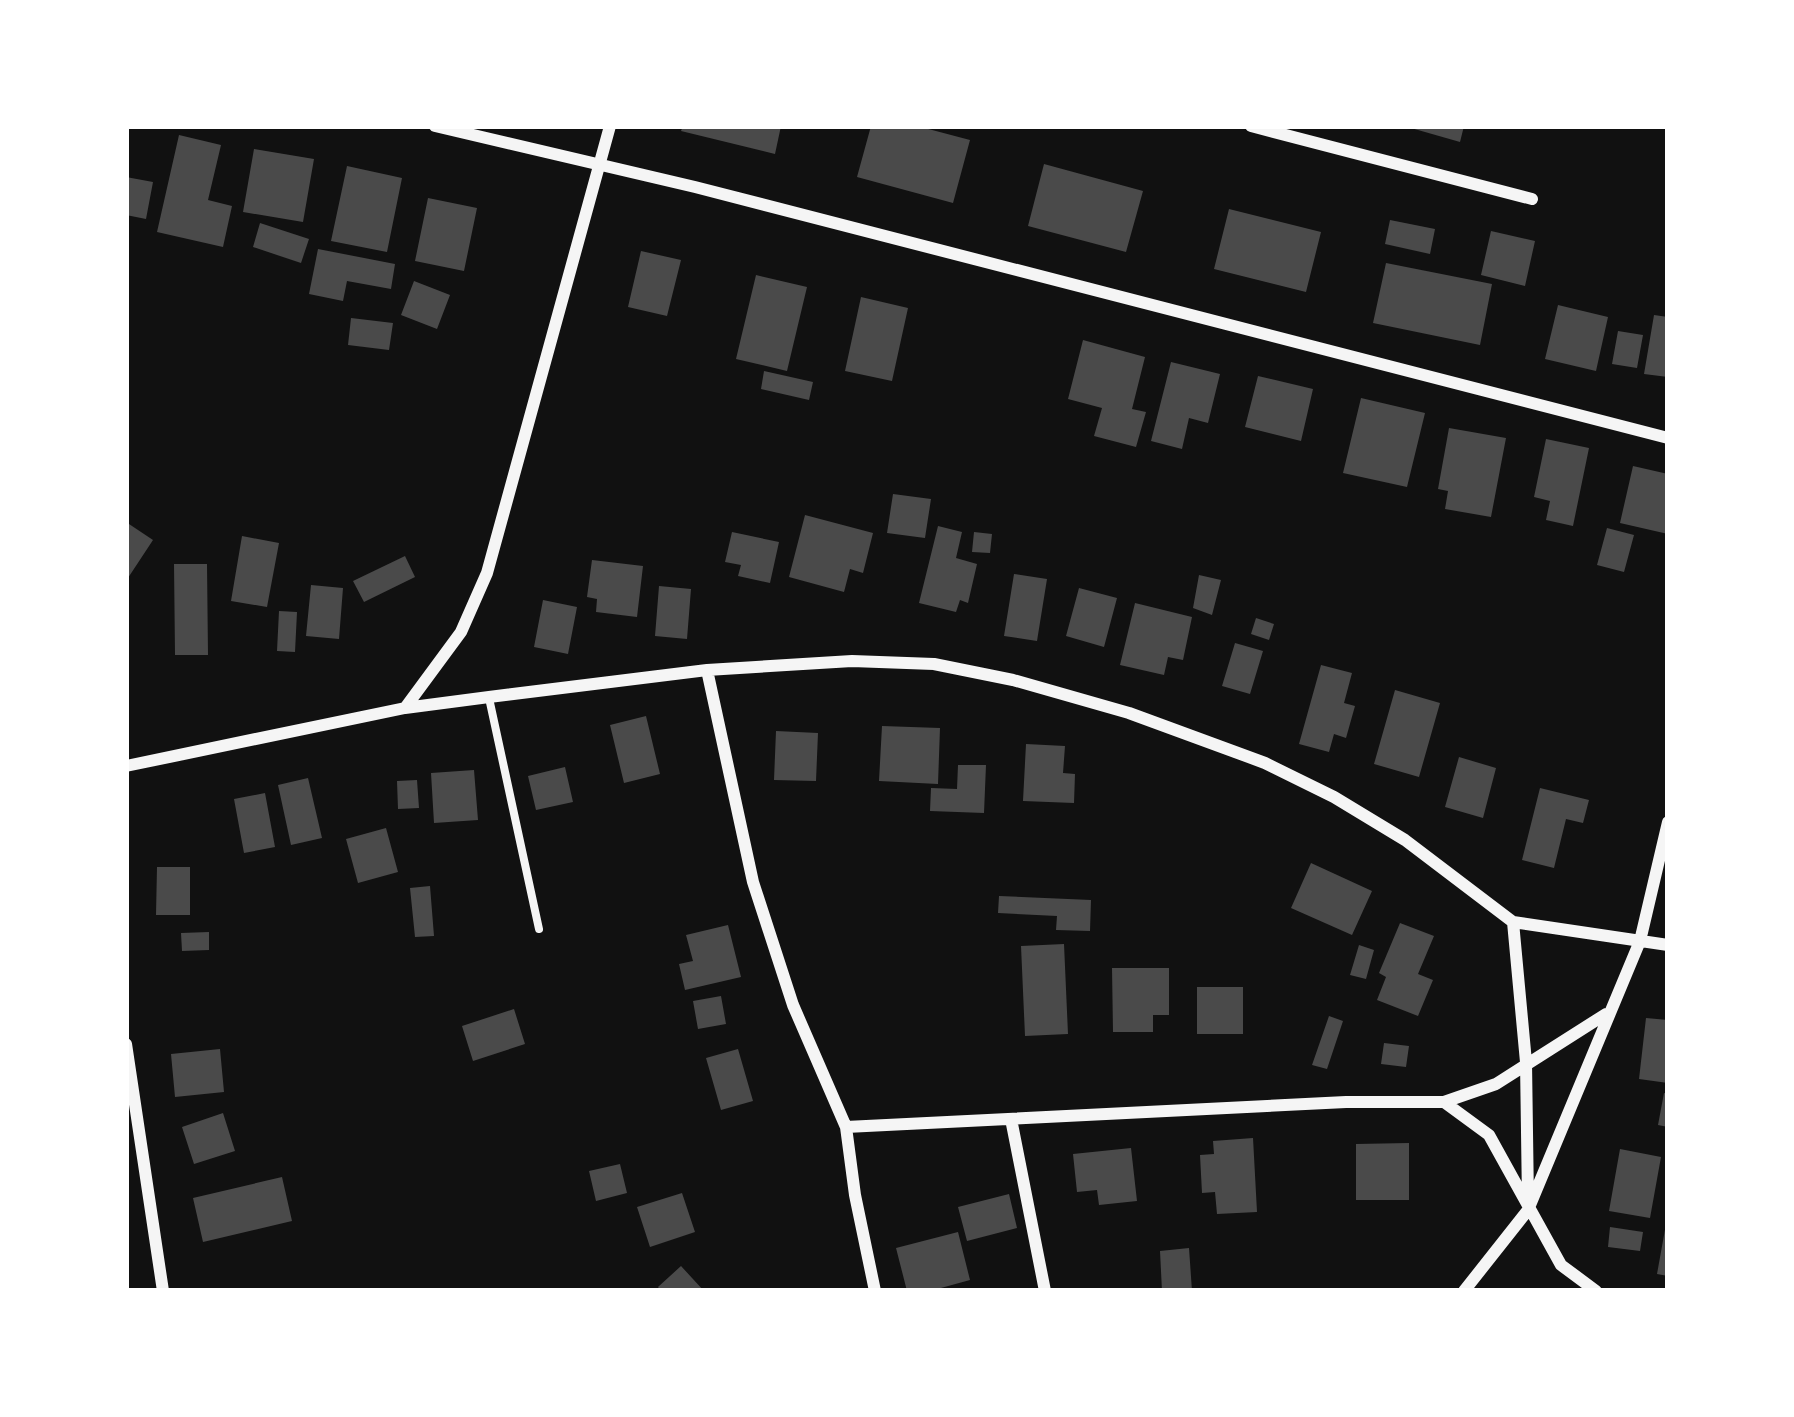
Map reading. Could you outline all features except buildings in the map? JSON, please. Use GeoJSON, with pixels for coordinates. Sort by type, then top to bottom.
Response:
{"type":"FeatureCollection","features":[{"type":"Feature","properties":{"kind":"street"},"geometry":{"type":"LineString","coordinates":[[435,126],[601,164],[1668,438]]}},
{"type":"Feature","properties":{"kind":"street"},"geometry":{"type":"LineString","coordinates":[[405,708],[461,632],[487,573],[610,126]]}},
{"type":"Feature","properties":{"kind":"street"},"geometry":{"type":"LineString","coordinates":[[1251,126],[1532,199]]}},
{"type":"Feature","properties":{"kind":"street"},"geometry":{"type":"LineString","coordinates":[[126,766],[405,708],[489,697],[707,670],[852,661],[934,664],[1013,680],[1129,713],[1264,764],[1334,797],[1406,840],[1513,922],[1668,945]]}},
{"type":"Feature","properties":{"kind":"street"},"geometry":{"type":"LineString","coordinates":[[707,670],[753,883],[793,1005],[846,1127],[875,1291]]}},
{"type":"Feature","properties":{"kind":"street"},"geometry":{"type":"LineString","coordinates":[[1464,1291],[1528,1210],[1640,941],[1668,822]]}},
{"type":"Feature","properties":{"kind":"street"},"geometry":{"type":"LineString","coordinates":[[1513,922],[1526,1062],[1528,1210]]}},
{"type":"Feature","properties":{"kind":"street"},"geometry":{"type":"LineString","coordinates":[[846,1127],[1346,1102],[1444,1102],[1496,1084],[1608,1013]]}},
{"type":"Feature","properties":{"kind":"street"},"geometry":{"type":"LineString","coordinates":[[126,1044],[163,1291]]}},
{"type":"Feature","properties":{"kind":"street"},"geometry":{"type":"LineString","coordinates":[[1444,1102],[1490,1135],[1561,1265],[1596,1291]]}},
{"type":"Feature","properties":{"kind":"street"},"geometry":{"type":"LineString","coordinates":[[1011,1119],[1045,1291]]}},
{"type":"Feature","properties":{"kind":"lane"},"geometry":{"type":"LineString","coordinates":[[489,697],[539,929]]}}]}
